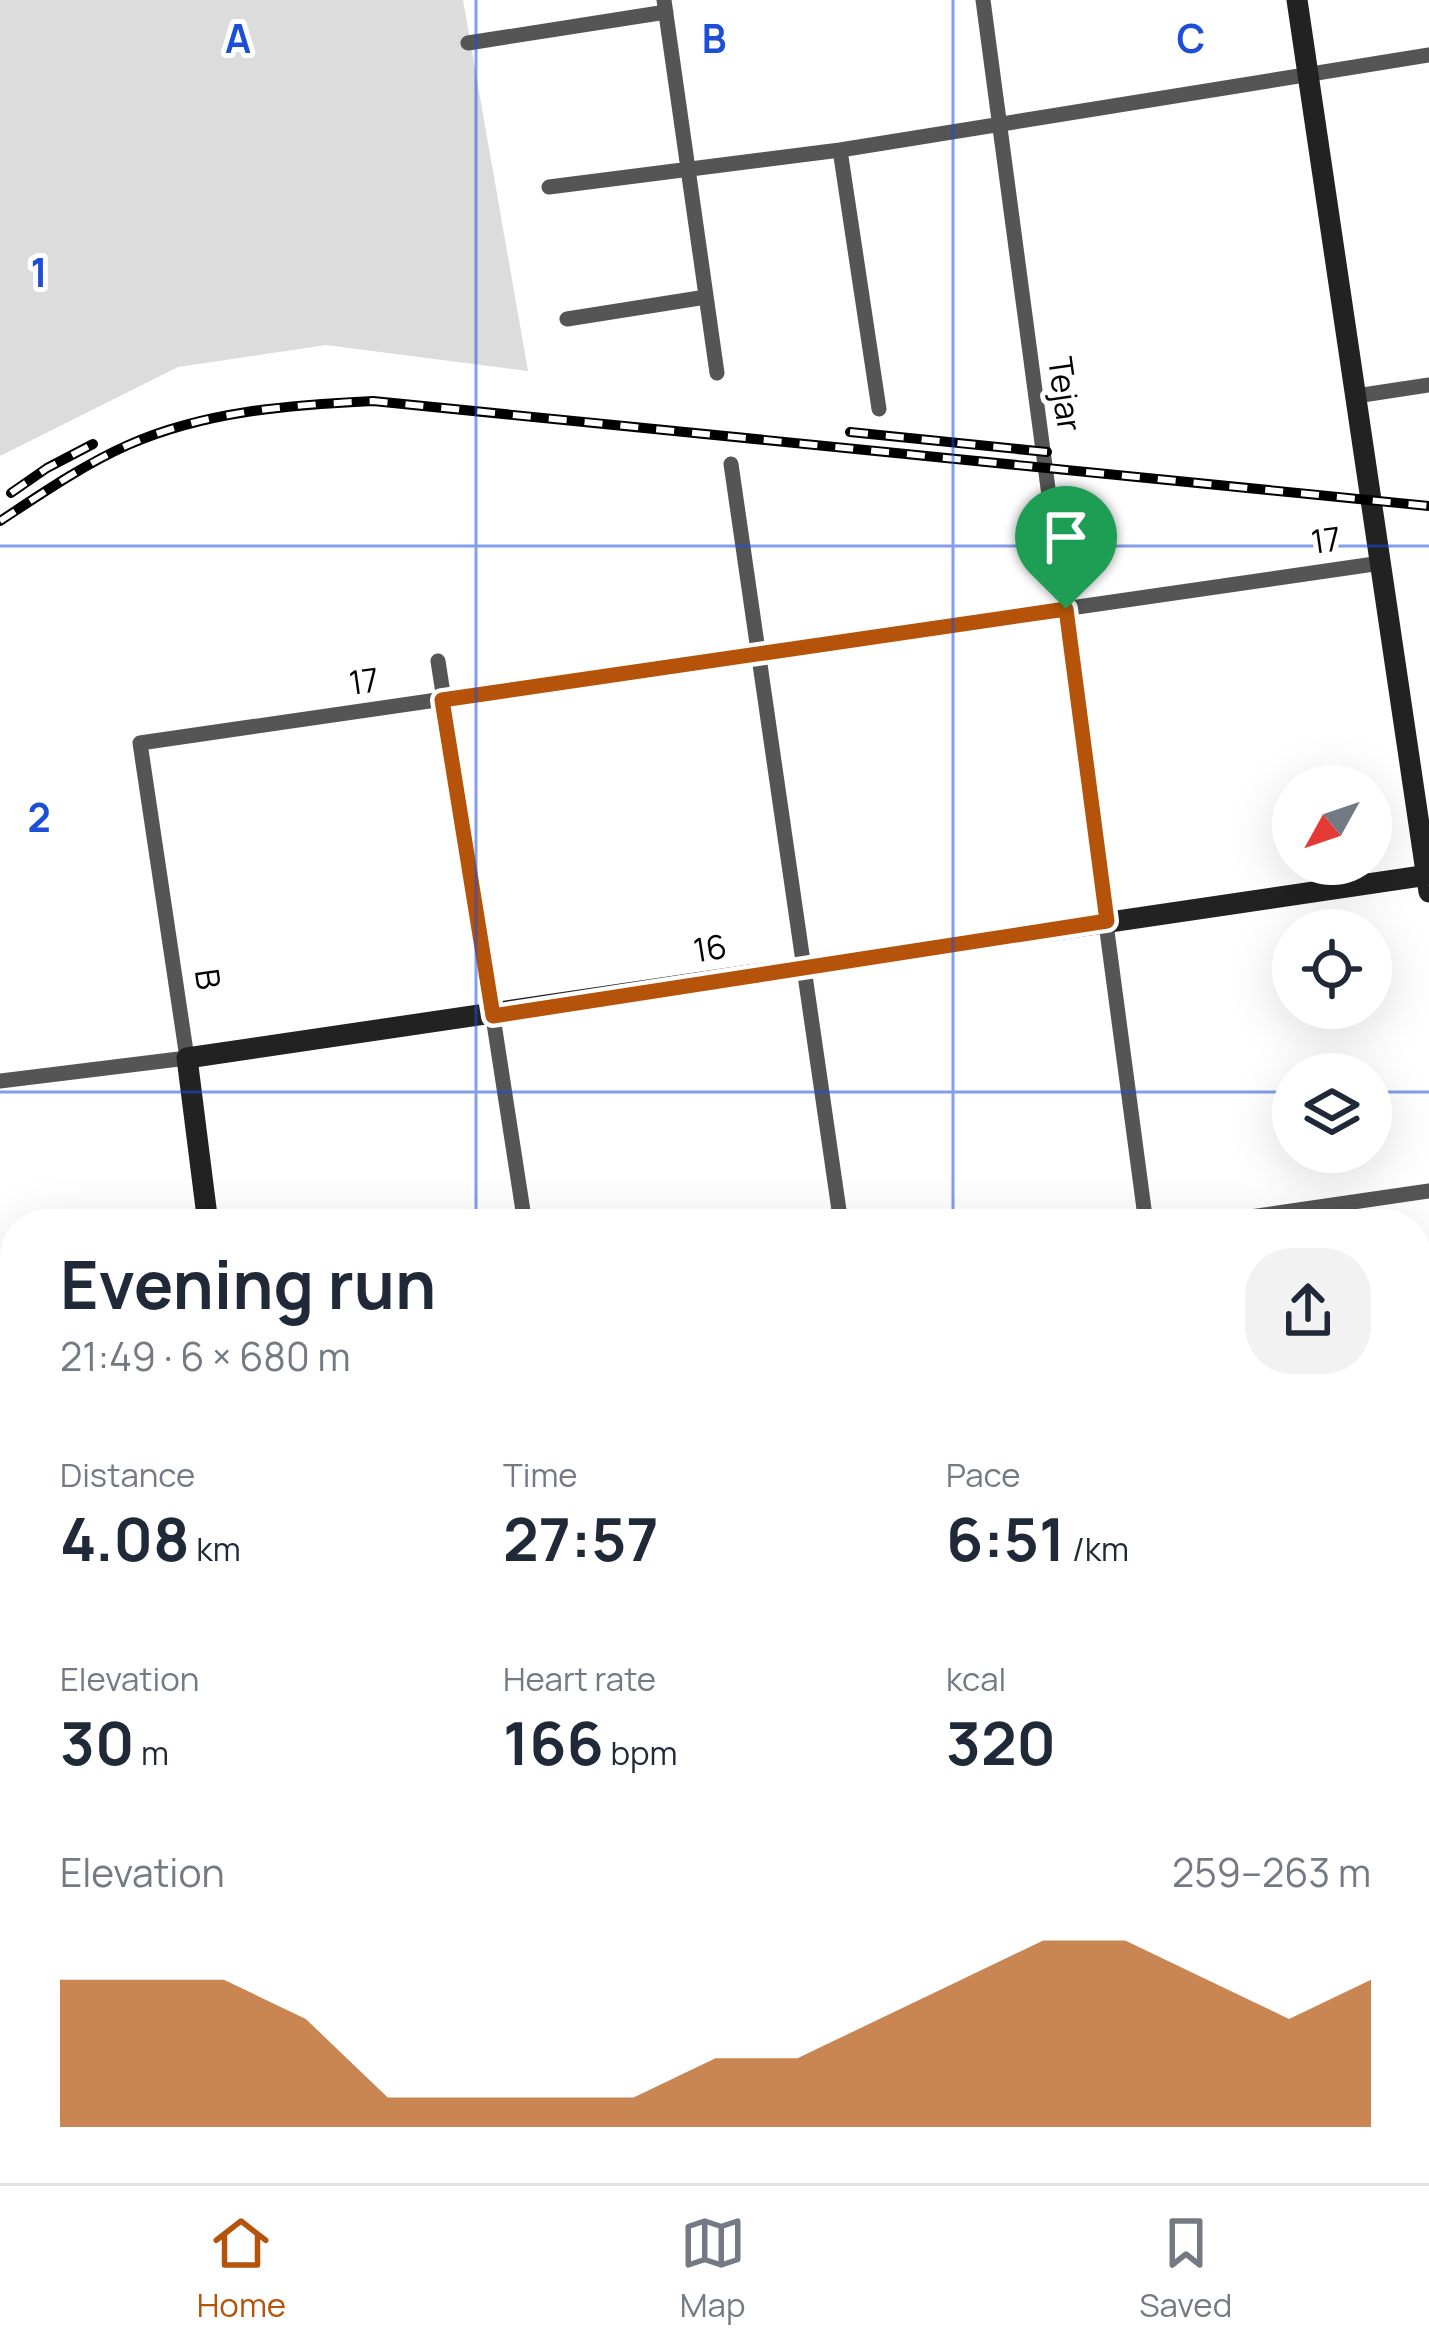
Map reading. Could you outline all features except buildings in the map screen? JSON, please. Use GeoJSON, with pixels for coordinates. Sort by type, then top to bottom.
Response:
{"type":"FeatureCollection","features":[{"type":"Feature","properties":{"kind":"street","name":"Tejar"},"geometry":{"type":"LineString","coordinates":[[983,0],[1144,1209]]}},
{"type":"Feature","properties":{"kind":"street"},"geometry":{"type":"LineString","coordinates":[[1297,0],[1428,880]]}},
{"type":"Feature","properties":{"kind":"street"},"geometry":{"type":"LineString","coordinates":[[468,43],[665,6],[717,373]]}},
{"type":"Feature","properties":{"kind":"street"},"geometry":{"type":"LineString","coordinates":[[549,188],[840,150],[1429,55]]}},
{"type":"Feature","properties":{"kind":"street"},"geometry":{"type":"LineString","coordinates":[[840,150],[879,409]]}},
{"type":"Feature","properties":{"kind":"street"},"geometry":{"type":"LineString","coordinates":[[567,320],[706,297]]}},
{"type":"Feature","properties":{"kind":"street"},"geometry":{"type":"LineString","coordinates":[[1356,396],[1429,385]]}},
{"type":"Feature","properties":{"kind":"street"},"geometry":{"type":"LineString","coordinates":[[730,464],[839,1209]]}},
{"type":"Feature","properties":{"kind":"street","name":"17"},"geometry":{"type":"LineString","coordinates":[[140,743],[1381,562]]}},
{"type":"Feature","properties":{"kind":"street"},"geometry":{"type":"LineString","coordinates":[[438,661],[523,1209]]}},
{"type":"Feature","properties":{"kind":"street","name":"B"},"geometry":{"type":"LineString","coordinates":[[140,743],[206,1209]]}},
{"type":"Feature","properties":{"kind":"street","name":"16"},"geometry":{"type":"LineString","coordinates":[[0,1081],[493,1016],[1107,921],[1428,880]]}},
{"type":"Feature","properties":{"kind":"street"},"geometry":{"type":"LineString","coordinates":[[1305,1209],[1429,1191]]}},
{"type":"Feature","properties":{"kind":"shaded area"},"geometry":{"type":"Polygon","coordinates":[[[0,0],[463,0],[528,371],[326,345],[178,367],[0,456],[0,0]]]}},
{"type":"Feature","properties":{"kind":"railway"},"geometry":{"type":"LineString","coordinates":[[0,521],[95,462],[187,424],[248,412],[373,401],[1429,506]]}},
{"type":"Feature","properties":{"kind":"railway"},"geometry":{"type":"LineString","coordinates":[[850,432],[1047,452]]}},
{"type":"Feature","properties":{"kind":"railway"},"geometry":{"type":"LineString","coordinates":[[11,493],[93,444]]}},
{"type":"Feature","properties":{"kind":"route"},"geometry":{"type":"LineString","coordinates":[[1066,609],[1107,921],[493,1016],[442,700],[1066,609]]}}]}
